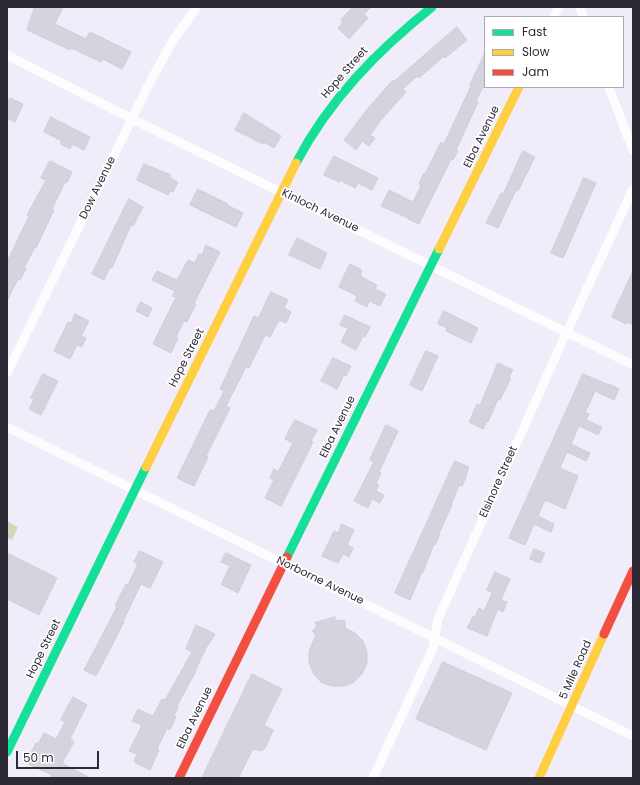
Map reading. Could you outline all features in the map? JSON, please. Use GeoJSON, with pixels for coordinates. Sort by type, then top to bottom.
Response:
{"type":"FeatureCollection","features":[{"type":"Feature","properties":{"kind":"street","name":"Dow Avenue"},"geometry":{"type":"LineString","coordinates":[[7,374],[162,58],[196,7]]}},
{"type":"Feature","properties":{"kind":"street","name":"Hope Street"},"geometry":{"type":"LineString","coordinates":[[7,752],[281,192],[310,138],[346,88],[377,54],[432,7]]}},
{"type":"Feature","properties":{"kind":"street"},"geometry":{"type":"LineString","coordinates":[[554,16],[559,7]]}},
{"type":"Feature","properties":{"kind":"street","name":"Kinloch Avenue"},"geometry":{"type":"LineString","coordinates":[[7,55],[132,119],[633,365]]}},
{"type":"Feature","properties":{"kind":"street","name":"Elba Avenue"},"geometry":{"type":"LineString","coordinates":[[179,778],[519,88]]}},
{"type":"Feature","properties":{"kind":"street"},"geometry":{"type":"LineString","coordinates":[[609,88],[633,151]]}},
{"type":"Feature","properties":{"kind":"street","name":"Elsinore Street"},"geometry":{"type":"LineString","coordinates":[[372,778],[433,648],[438,619],[566,332],[633,189]]}},
{"type":"Feature","properties":{"kind":"street","name":"Norborne Avenue"},"geometry":{"type":"LineString","coordinates":[[7,427],[633,736]]}},
{"type":"Feature","properties":{"kind":"street","name":"5 Mile Road"},"geometry":{"type":"LineString","coordinates":[[540,778],[633,571]]}},
{"type":"Feature","properties":{"kind":"green space"},"geometry":{"type":"Polygon","coordinates":[[[7,521],[18,527],[12,540],[7,538],[7,521]]]}},
{"type":"Feature","properties":{"kind":"building"},"geometry":{"type":"Polygon","coordinates":[[[35,7],[63,7],[55,24],[86,39],[90,32],[131,52],[122,69],[103,59],[101,62],[71,48],[70,50],[27,30],[35,7]]]}},
{"type":"Feature","properties":{"kind":"building"},"geometry":{"type":"Polygon","coordinates":[[[353,7],[371,7],[364,14],[368,18],[349,39],[338,28],[343,22],[341,20],[353,7]]]}},
{"type":"Feature","properties":{"kind":"building"},"geometry":{"type":"Polygon","coordinates":[[[457,27],[467,40],[445,58],[444,56],[419,78],[417,76],[403,89],[406,92],[370,135],[375,138],[369,146],[362,141],[356,150],[344,140],[369,107],[393,80],[394,81],[457,27]]]}},
{"type":"Feature","properties":{"kind":"building"},"geometry":{"type":"Polygon","coordinates":[[[484,55],[484,85],[476,101],[478,102],[456,150],[458,151],[453,160],[451,159],[419,224],[381,206],[389,190],[413,202],[421,186],[419,184],[424,173],[425,174],[441,142],[444,144],[471,86],[470,85],[484,55]]]}},
{"type":"Feature","properties":{"kind":"building"},"geometry":{"type":"Polygon","coordinates":[[[10,98],[23,104],[15,122],[7,118],[7,105],[10,98]]]}},
{"type":"Feature","properties":{"kind":"building"},"geometry":{"type":"Polygon","coordinates":[[[244,113],[281,136],[274,148],[264,142],[263,144],[235,130],[244,113]]]}},
{"type":"Feature","properties":{"kind":"building"},"geometry":{"type":"Polygon","coordinates":[[[51,117],[90,137],[84,150],[72,144],[70,149],[60,144],[62,141],[44,132],[51,117]]]}},
{"type":"Feature","properties":{"kind":"building"},"geometry":{"type":"Polygon","coordinates":[[[523,151],[535,157],[518,191],[516,190],[498,228],[486,223],[501,193],[503,194],[523,151]]]}},
{"type":"Feature","properties":{"kind":"building"},"geometry":{"type":"Polygon","coordinates":[[[334,156],[378,178],[372,190],[358,183],[355,188],[340,180],[339,182],[324,175],[334,156]]]}},
{"type":"Feature","properties":{"kind":"building"},"geometry":{"type":"Polygon","coordinates":[[[50,161],[72,172],[67,183],[65,182],[52,209],[54,210],[36,248],[35,247],[24,268],[26,269],[20,280],[18,279],[7,301],[7,262],[29,216],[27,215],[46,180],[41,178],[50,161]]]}},
{"type":"Feature","properties":{"kind":"building"},"geometry":{"type":"Polygon","coordinates":[[[144,164],[171,175],[170,178],[178,182],[173,192],[170,191],[168,195],[137,180],[144,164]]]}},
{"type":"Feature","properties":{"kind":"building"},"geometry":{"type":"Polygon","coordinates":[[[584,178],[596,183],[563,258],[551,253],[584,178]]]}},
{"type":"Feature","properties":{"kind":"building"},"geometry":{"type":"Polygon","coordinates":[[[198,189],[243,213],[236,227],[190,205],[198,189]]]}},
{"type":"Feature","properties":{"kind":"building"},"geometry":{"type":"Polygon","coordinates":[[[129,199],[143,207],[133,226],[131,225],[112,268],[110,267],[104,280],[92,274],[129,199]]]}},
{"type":"Feature","properties":{"kind":"building"},"geometry":{"type":"Polygon","coordinates":[[[297,238],[327,253],[320,269],[289,255],[297,238]]]}},
{"type":"Feature","properties":{"kind":"building"},"geometry":{"type":"Polygon","coordinates":[[[206,245],[220,252],[194,303],[196,304],[187,322],[184,321],[176,337],[178,338],[171,353],[153,344],[176,297],[172,296],[175,291],[152,280],[157,271],[177,280],[188,260],[195,263],[199,254],[202,255],[206,245]]]}},
{"type":"Feature","properties":{"kind":"building"},"geometry":{"type":"Polygon","coordinates":[[[350,264],[362,270],[360,275],[362,276],[361,277],[377,285],[375,289],[386,294],[380,306],[369,301],[367,307],[355,301],[357,296],[339,287],[350,264]]]}},
{"type":"Feature","properties":{"kind":"building"},"geometry":{"type":"Polygon","coordinates":[[[633,271],[633,325],[627,322],[626,324],[612,317],[633,271]]]}},
{"type":"Feature","properties":{"kind":"building"},"geometry":{"type":"Polygon","coordinates":[[[271,292],[288,300],[284,308],[291,312],[286,323],[279,320],[270,337],[265,335],[249,368],[246,367],[226,406],[230,408],[206,456],[208,457],[194,486],[177,478],[210,410],[214,411],[224,391],[220,389],[254,316],[258,318],[271,292]]]}},
{"type":"Feature","properties":{"kind":"building"},"geometry":{"type":"Polygon","coordinates":[[[141,302],[152,308],[148,317],[136,311],[141,302]]]}},
{"type":"Feature","properties":{"kind":"building"},"geometry":{"type":"Polygon","coordinates":[[[444,311],[478,328],[471,343],[446,331],[447,328],[438,324],[444,311]]]}},
{"type":"Feature","properties":{"kind":"building"},"geometry":{"type":"Polygon","coordinates":[[[75,314],[89,321],[81,336],[86,338],[82,347],[77,345],[70,359],[54,351],[68,322],[71,323],[75,314]]]}},
{"type":"Feature","properties":{"kind":"building"},"geometry":{"type":"Polygon","coordinates":[[[345,315],[370,327],[365,337],[363,336],[356,350],[341,342],[348,328],[340,325],[345,315]]]}},
{"type":"Feature","properties":{"kind":"building"},"geometry":{"type":"Polygon","coordinates":[[[426,351],[438,356],[422,391],[410,385],[426,351]]]}},
{"type":"Feature","properties":{"kind":"building"},"geometry":{"type":"Polygon","coordinates":[[[333,358],[351,366],[346,376],[344,375],[337,389],[321,381],[333,358]]]}},
{"type":"Feature","properties":{"kind":"building"},"geometry":{"type":"Polygon","coordinates":[[[498,363],[513,370],[509,377],[511,378],[500,400],[498,399],[488,422],[487,421],[483,429],[469,422],[477,404],[480,405],[498,363]]]}},
{"type":"Feature","properties":{"kind":"building"},"geometry":{"type":"Polygon","coordinates":[[[43,374],[58,381],[41,415],[29,409],[34,399],[31,398],[43,374]]]}},
{"type":"Feature","properties":{"kind":"building"},"geometry":{"type":"Polygon","coordinates":[[[583,374],[619,389],[614,400],[595,391],[585,413],[589,414],[586,420],[602,427],[598,435],[579,426],[571,444],[590,453],[586,461],[567,452],[560,468],[578,476],[565,509],[545,500],[538,516],[554,524],[551,532],[534,524],[525,545],[509,538],[583,374]]]}},
{"type":"Feature","properties":{"kind":"building"},"geometry":{"type":"Polygon","coordinates":[[[295,420],[317,430],[311,441],[313,442],[281,506],[265,498],[274,480],[270,478],[274,469],[278,472],[293,443],[285,439],[295,420]]]}},
{"type":"Feature","properties":{"kind":"building"},"geometry":{"type":"Polygon","coordinates":[[[386,425],[398,431],[379,472],[381,473],[376,484],[379,485],[376,491],[384,495],[380,503],[372,499],[368,508],[354,501],[374,462],[370,460],[386,425]]]}},
{"type":"Feature","properties":{"kind":"building"},"geometry":{"type":"Polygon","coordinates":[[[455,461],[469,467],[467,475],[462,486],[459,485],[452,505],[439,533],[440,534],[435,545],[434,544],[410,600],[395,593],[455,461]]]}},
{"type":"Feature","properties":{"kind":"building"},"geometry":{"type":"Polygon","coordinates":[[[342,524],[354,530],[347,545],[353,548],[349,557],[343,554],[338,563],[322,556],[334,531],[338,533],[342,524]]]}},
{"type":"Feature","properties":{"kind":"building"},"geometry":{"type":"Polygon","coordinates":[[[534,549],[545,553],[540,563],[530,559],[534,549]]]}},
{"type":"Feature","properties":{"kind":"building"},"geometry":{"type":"Polygon","coordinates":[[[140,551],[163,562],[150,588],[141,584],[123,621],[124,622],[96,676],[84,670],[117,607],[115,606],[126,584],[128,585],[138,564],[134,562],[140,551]]]}},
{"type":"Feature","properties":{"kind":"building"},"geometry":{"type":"Polygon","coordinates":[[[7,553],[57,578],[39,615],[7,599],[7,553]]]}},
{"type":"Feature","properties":{"kind":"building"},"geometry":{"type":"Polygon","coordinates":[[[226,553],[251,565],[238,593],[221,584],[230,566],[221,562],[226,553]]]}},
{"type":"Feature","properties":{"kind":"building"},"geometry":{"type":"Polygon","coordinates":[[[495,572],[510,579],[501,600],[507,602],[503,612],[498,609],[487,636],[467,628],[473,616],[475,617],[479,608],[484,611],[492,593],[487,590],[495,572]]]}},
{"type":"Feature","properties":{"kind":"building"},"geometry":{"type":"Polygon","coordinates":[[[335,617],[335,620],[345,621],[345,628],[355,633],[363,641],[367,652],[367,663],[362,674],[354,682],[344,686],[332,686],[321,682],[313,673],[309,662],[309,651],[316,635],[312,631],[317,626],[315,623],[335,617]]]}},
{"type":"Feature","properties":{"kind":"building"},"geometry":{"type":"Polygon","coordinates":[[[196,625],[215,634],[208,644],[196,671],[177,706],[178,707],[174,716],[176,717],[170,730],[167,728],[157,749],[159,750],[150,770],[134,762],[137,754],[129,751],[142,725],[132,721],[138,709],[153,716],[162,699],[165,700],[192,652],[186,649],[196,625]]]}},
{"type":"Feature","properties":{"kind":"building"},"geometry":{"type":"Polygon","coordinates":[[[443,662],[512,693],[486,750],[416,719],[443,662]]]}},
{"type":"Feature","properties":{"kind":"building"},"geometry":{"type":"Polygon","coordinates":[[[252,674],[282,689],[264,725],[273,730],[265,748],[262,751],[253,749],[238,778],[202,778],[252,674]]]}},
{"type":"Feature","properties":{"kind":"building"},"geometry":{"type":"Polygon","coordinates":[[[73,697],[87,705],[70,739],[74,742],[62,763],[90,778],[51,778],[52,775],[26,763],[36,743],[38,744],[44,733],[56,739],[65,722],[61,720],[73,697]]]}},
{"type":"Feature","properties":{"kind":"traffic: fast"},"geometry":{"type":"LineString","coordinates":[[296,163],[323,118],[356,78],[392,41],[432,7]]}},
{"type":"Feature","properties":{"kind":"traffic: fast"},"geometry":{"type":"LineString","coordinates":[[287,557],[439,249]]}},
{"type":"Feature","properties":{"kind":"traffic: fast"},"geometry":{"type":"LineString","coordinates":[[7,752],[146,467]]}},
{"type":"Feature","properties":{"kind":"traffic: slow"},"geometry":{"type":"LineString","coordinates":[[439,249],[519,88]]}},
{"type":"Feature","properties":{"kind":"traffic: slow"},"geometry":{"type":"LineString","coordinates":[[146,467],[296,163]]}},
{"type":"Feature","properties":{"kind":"traffic: slow"},"geometry":{"type":"LineString","coordinates":[[539,778],[604,634]]}},
{"type":"Feature","properties":{"kind":"traffic: jam"},"geometry":{"type":"LineString","coordinates":[[179,778],[287,557]]}},
{"type":"Feature","properties":{"kind":"traffic: jam"},"geometry":{"type":"LineString","coordinates":[[604,634],[633,571]]}}]}
